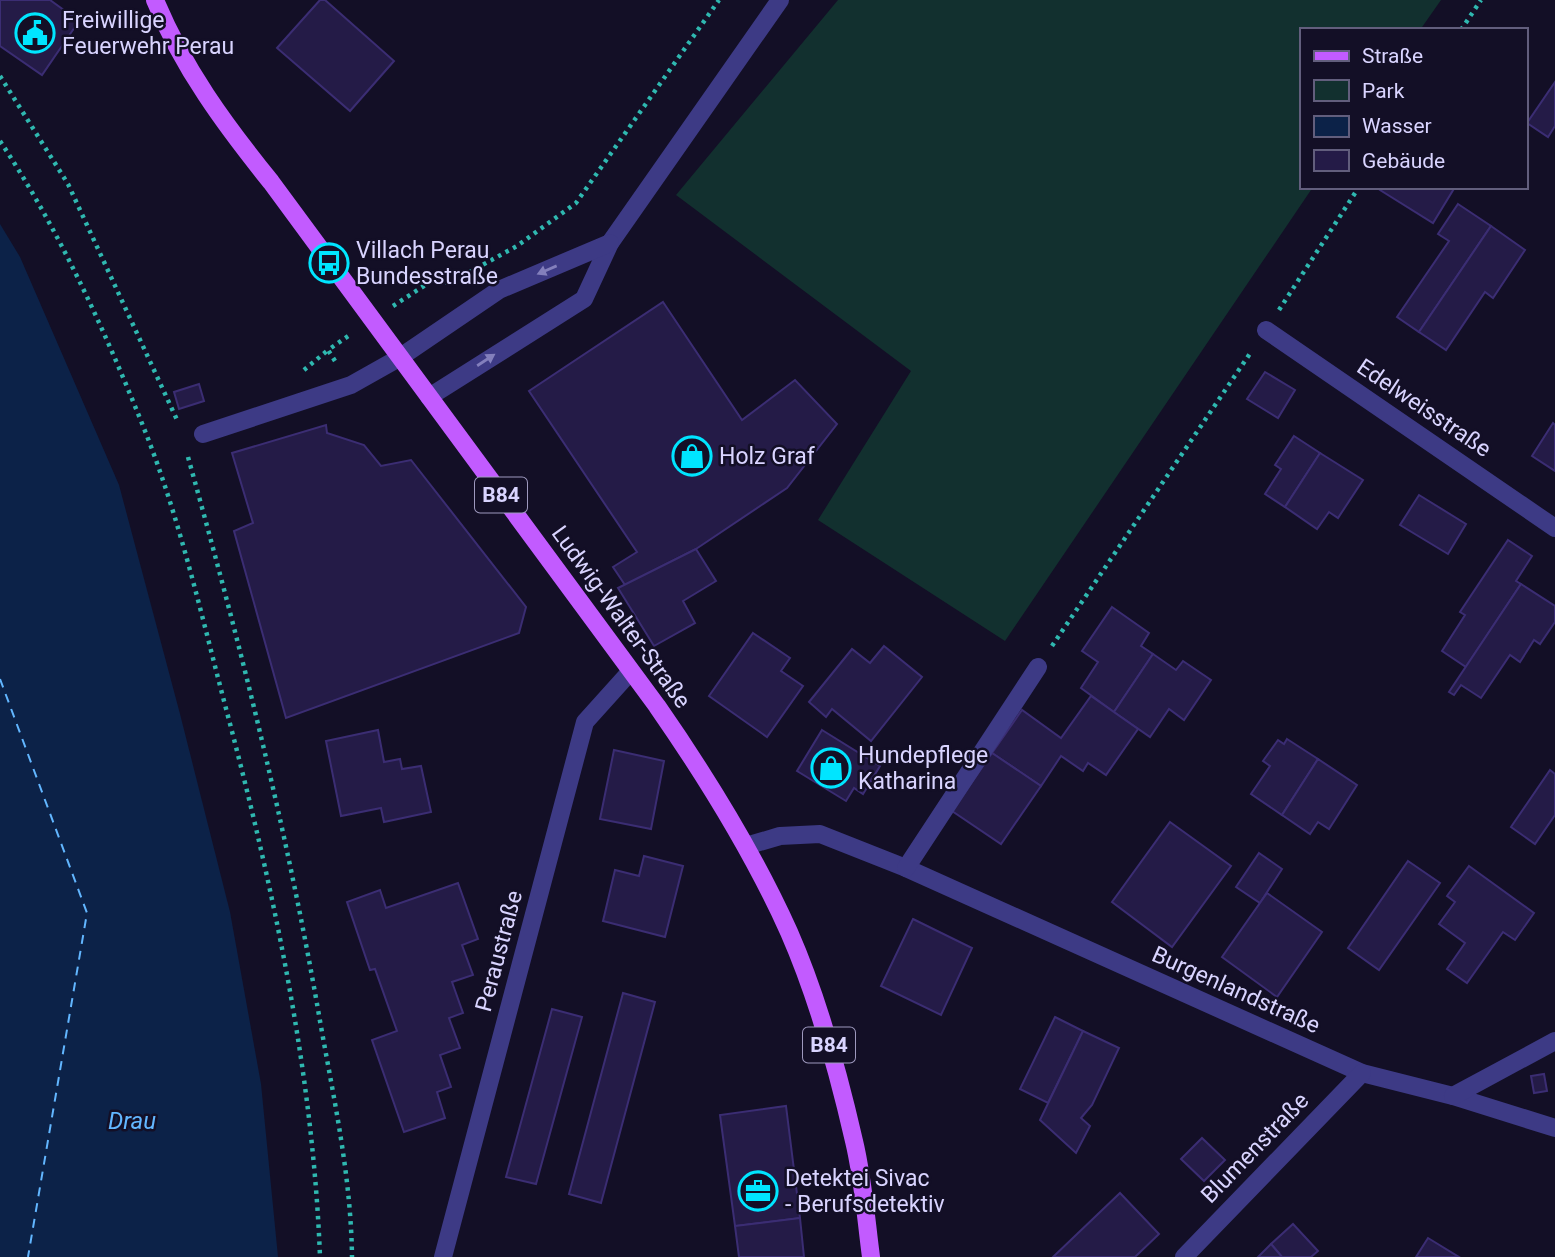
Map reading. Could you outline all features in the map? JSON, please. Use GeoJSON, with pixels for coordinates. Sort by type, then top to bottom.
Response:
{"type":"FeatureCollection","features":[{"type":"Feature","properties":{"kind":"main road","name":"Ludwig-Walter-Straße"},"geometry":{"type":"LineString","coordinates":[[155,0],[171,38],[216,113],[271,182],[703,772],[746,846],[789,933],[827,1037],[855,1143],[871,1257]]}},
{"type":"Feature","properties":{"kind":"street"},"geometry":{"type":"LineString","coordinates":[[429,397],[584,299],[610,243],[780,0]]}},
{"type":"Feature","properties":{"kind":"street"},"geometry":{"type":"LineString","coordinates":[[203,434],[351,385],[398,358],[499,290],[610,243]]}},
{"type":"Feature","properties":{"kind":"street","name":"Edelweisstraße"},"geometry":{"type":"LineString","coordinates":[[1266,330],[1555,528]]}},
{"type":"Feature","properties":{"kind":"street"},"geometry":{"type":"LineString","coordinates":[[906,868],[1038,667]]}},
{"type":"Feature","properties":{"kind":"street","name":"Peraustraße"},"geometry":{"type":"LineString","coordinates":[[443,1257],[585,722],[630,672]]}},
{"type":"Feature","properties":{"kind":"street","name":"Burgenlandstraße"},"geometry":{"type":"LineString","coordinates":[[746,846],[780,836],[820,834],[906,868],[1362,1073],[1453,1096],[1555,1128]]}},
{"type":"Feature","properties":{"kind":"street"},"geometry":{"type":"LineString","coordinates":[[1453,1096],[1555,1041]]}},
{"type":"Feature","properties":{"kind":"street","name":"Blumenstraße"},"geometry":{"type":"LineString","coordinates":[[1184,1257],[1362,1073]]}},
{"type":"Feature","properties":{"kind":"path"},"geometry":{"type":"LineString","coordinates":[[411,294],[430,282],[441,284],[455,280],[507,251],[576,203],[719,0]]}},
{"type":"Feature","properties":{"kind":"path"},"geometry":{"type":"LineString","coordinates":[[1462,28],[1480,0]]}},
{"type":"Feature","properties":{"kind":"path"},"geometry":{"type":"LineString","coordinates":[[0,76],[68,184],[181,432]]}},
{"type":"Feature","properties":{"kind":"path"},"geometry":{"type":"LineString","coordinates":[[0,141],[88,299],[147,438],[193,584],[250,800],[301,1054],[318,1194],[320,1257]]}},
{"type":"Feature","properties":{"kind":"path"},"geometry":{"type":"LineString","coordinates":[[1038,667],[1266,330],[1358,189]]}},
{"type":"Feature","properties":{"kind":"path"},"geometry":{"type":"LineString","coordinates":[[334,346],[328,350],[335,361]]}},
{"type":"Feature","properties":{"kind":"path"},"geometry":{"type":"LineString","coordinates":[[184,445],[240,641],[304,927],[351,1196],[352,1257]]}},
{"type":"Feature","properties":{"kind":"green space"},"geometry":{"type":"Polygon","coordinates":[[[838,0],[1441,0],[1421,28],[1300,28],[1300,189],[1312,189],[1005,641],[818,520],[911,371],[676,195],[838,0]]]}},
{"type":"Feature","properties":{"kind":"water","name":"Drau"},"geometry":{"type":"Polygon","coordinates":[[[0,224],[20,257],[119,485],[230,912],[261,1084],[278,1257],[0,1257],[0,224]]]}},
{"type":"Feature","properties":{"kind":"building","name":"Freiwillige Feuerwehr Perau"},"geometry":{"type":"Polygon","coordinates":[[[0,0],[50,0],[79,21],[42,75],[0,46],[0,0]]]}},
{"type":"Feature","properties":{"kind":"building"},"geometry":{"type":"Polygon","coordinates":[[[320,0],[325,0],[394,61],[350,111],[277,48],[320,0]]]}},
{"type":"Feature","properties":{"kind":"building"},"geometry":{"type":"Polygon","coordinates":[[[1555,82],[1555,126],[1548,137],[1527,123],[1555,82]]]}},
{"type":"Feature","properties":{"kind":"building"},"geometry":{"type":"Polygon","coordinates":[[[1381,189],[1454,189],[1433,223],[1381,189]]]}},
{"type":"Feature","properties":{"kind":"building"},"geometry":{"type":"Polygon","coordinates":[[[1458,204],[1491,226],[1419,332],[1397,317],[1449,241],[1438,234],[1458,204]]]}},
{"type":"Feature","properties":{"kind":"building"},"geometry":{"type":"Polygon","coordinates":[[[1491,226],[1525,250],[1493,298],[1485,292],[1446,350],[1419,332],[1491,226]]]}},
{"type":"Feature","properties":{"kind":"building","name":"Holz Graf"},"geometry":{"type":"Polygon","coordinates":[[[663,302],[742,420],[795,380],[837,424],[787,488],[696,549],[625,585],[613,567],[637,552],[529,391],[663,302]]]}},
{"type":"Feature","properties":{"kind":"building"},"geometry":{"type":"Polygon","coordinates":[[[1265,372],[1295,390],[1278,418],[1247,399],[1265,372]]]}},
{"type":"Feature","properties":{"kind":"building"},"geometry":{"type":"Polygon","coordinates":[[[199,384],[204,401],[179,409],[174,392],[199,384]]]}},
{"type":"Feature","properties":{"kind":"building"},"geometry":{"type":"Polygon","coordinates":[[[1553,423],[1555,425],[1555,471],[1532,456],[1553,423]]]}},
{"type":"Feature","properties":{"kind":"building"},"geometry":{"type":"Polygon","coordinates":[[[326,425],[327,433],[364,445],[381,466],[411,460],[526,607],[519,633],[286,718],[234,531],[253,523],[232,453],[326,425]]]}},
{"type":"Feature","properties":{"kind":"building"},"geometry":{"type":"Polygon","coordinates":[[[1294,436],[1320,453],[1285,507],[1265,494],[1281,469],[1275,465],[1294,436]]]}},
{"type":"Feature","properties":{"kind":"building"},"geometry":{"type":"Polygon","coordinates":[[[1320,453],[1363,480],[1338,518],[1329,512],[1317,529],[1285,507],[1320,453]]]}},
{"type":"Feature","properties":{"kind":"building"},"geometry":{"type":"Polygon","coordinates":[[[1419,495],[1466,524],[1448,554],[1400,525],[1419,495]]]}},
{"type":"Feature","properties":{"kind":"building"},"geometry":{"type":"Polygon","coordinates":[[[1508,540],[1532,556],[1516,581],[1521,584],[1466,667],[1442,651],[1465,615],[1460,612],[1508,540]]]}},
{"type":"Feature","properties":{"kind":"building"},"geometry":{"type":"Polygon","coordinates":[[[696,549],[716,581],[683,601],[695,623],[654,646],[618,588],[696,549]]]}},
{"type":"Feature","properties":{"kind":"building"},"geometry":{"type":"Polygon","coordinates":[[[1521,584],[1555,606],[1555,622],[1540,644],[1534,640],[1520,662],[1510,655],[1481,698],[1461,685],[1454,695],[1449,692],[1521,584]]]}},
{"type":"Feature","properties":{"kind":"building"},"geometry":{"type":"Polygon","coordinates":[[[1112,607],[1149,633],[1141,646],[1153,654],[1114,712],[1081,688],[1098,662],[1082,651],[1112,607]]]}},
{"type":"Feature","properties":{"kind":"building"},"geometry":{"type":"Polygon","coordinates":[[[753,633],[790,658],[781,671],[803,686],[767,737],[709,696],[753,633]]]}},
{"type":"Feature","properties":{"kind":"building"},"geometry":{"type":"Polygon","coordinates":[[[884,646],[922,677],[871,741],[832,709],[826,717],[809,702],[852,649],[870,663],[884,646]]]}},
{"type":"Feature","properties":{"kind":"building"},"geometry":{"type":"Polygon","coordinates":[[[1153,654],[1176,670],[1183,661],[1211,680],[1184,720],[1169,709],[1150,737],[1114,712],[1153,654]]]}},
{"type":"Feature","properties":{"kind":"building"},"geometry":{"type":"Polygon","coordinates":[[[1091,696],[1138,729],[1106,775],[1088,763],[1083,771],[1061,756],[1041,786],[992,753],[1022,710],[1061,738],[1091,696]]]}},
{"type":"Feature","properties":{"kind":"building"},"geometry":{"type":"Polygon","coordinates":[[[378,730],[384,762],[400,759],[402,769],[421,766],[431,812],[384,822],[381,808],[341,816],[326,741],[378,730]]]}},
{"type":"Feature","properties":{"kind":"building"},"geometry":{"type":"Polygon","coordinates":[[[822,730],[880,766],[863,794],[854,788],[846,801],[797,771],[822,730]]]}},
{"type":"Feature","properties":{"kind":"building"},"geometry":{"type":"Polygon","coordinates":[[[1287,739],[1318,759],[1282,815],[1251,794],[1270,766],[1263,761],[1278,740],[1284,744],[1287,739]]]}},
{"type":"Feature","properties":{"kind":"building"},"geometry":{"type":"Polygon","coordinates":[[[614,750],[664,761],[651,829],[600,819],[614,750]]]}},
{"type":"Feature","properties":{"kind":"building"},"geometry":{"type":"Polygon","coordinates":[[[992,753],[1041,786],[1001,844],[952,811],[992,753]]]}},
{"type":"Feature","properties":{"kind":"building"},"geometry":{"type":"Polygon","coordinates":[[[1318,759],[1357,785],[1329,829],[1318,822],[1310,834],[1282,815],[1318,759]]]}},
{"type":"Feature","properties":{"kind":"building"},"geometry":{"type":"Polygon","coordinates":[[[1550,770],[1555,774],[1555,815],[1535,844],[1511,827],[1550,770]]]}},
{"type":"Feature","properties":{"kind":"building"},"geometry":{"type":"Polygon","coordinates":[[[1170,822],[1231,866],[1172,947],[1112,902],[1170,822]]]}},
{"type":"Feature","properties":{"kind":"building"},"geometry":{"type":"Polygon","coordinates":[[[1259,853],[1282,869],[1260,903],[1236,887],[1259,853]]]}},
{"type":"Feature","properties":{"kind":"building"},"geometry":{"type":"Polygon","coordinates":[[[644,856],[683,866],[665,937],[603,921],[615,870],[639,876],[644,856]]]}},
{"type":"Feature","properties":{"kind":"building"},"geometry":{"type":"Polygon","coordinates":[[[1408,861],[1440,883],[1379,970],[1348,948],[1408,861]]]}},
{"type":"Feature","properties":{"kind":"building"},"geometry":{"type":"Polygon","coordinates":[[[1469,866],[1534,913],[1515,940],[1503,932],[1467,983],[1447,969],[1465,943],[1439,924],[1455,902],[1447,896],[1469,866]]]}},
{"type":"Feature","properties":{"kind":"building"},"geometry":{"type":"Polygon","coordinates":[[[458,883],[478,939],[462,945],[473,975],[452,982],[463,1013],[449,1018],[460,1048],[440,1055],[451,1087],[437,1092],[445,1118],[404,1132],[372,1040],[397,1031],[375,969],[370,970],[347,902],[380,890],[386,908],[458,883]]]}},
{"type":"Feature","properties":{"kind":"building"},"geometry":{"type":"Polygon","coordinates":[[[1267,893],[1322,932],[1277,997],[1222,957],[1267,893]]]}},
{"type":"Feature","properties":{"kind":"building"},"geometry":{"type":"Polygon","coordinates":[[[913,919],[972,948],[941,1015],[881,986],[913,919]]]}},
{"type":"Feature","properties":{"kind":"building"},"geometry":{"type":"Polygon","coordinates":[[[623,993],[655,1002],[601,1203],[569,1194],[623,993]]]}},
{"type":"Feature","properties":{"kind":"building"},"geometry":{"type":"Polygon","coordinates":[[[552,1009],[582,1017],[536,1184],[506,1177],[552,1009]]]}},
{"type":"Feature","properties":{"kind":"building"},"geometry":{"type":"Polygon","coordinates":[[[1055,1017],[1083,1031],[1048,1103],[1020,1089],[1055,1017]]]}},
{"type":"Feature","properties":{"kind":"building"},"geometry":{"type":"Polygon","coordinates":[[[1083,1031],[1119,1048],[1092,1105],[1081,1118],[1090,1126],[1076,1153],[1040,1120],[1083,1031]]]}},
{"type":"Feature","properties":{"kind":"building"},"geometry":{"type":"Polygon","coordinates":[[[1544,1074],[1547,1091],[1534,1093],[1531,1076],[1544,1074]]]}},
{"type":"Feature","properties":{"kind":"building"},"geometry":{"type":"Polygon","coordinates":[[[786,1106],[800,1218],[735,1226],[720,1115],[786,1106]]]}},
{"type":"Feature","properties":{"kind":"building"},"geometry":{"type":"Polygon","coordinates":[[[1202,1138],[1225,1160],[1204,1181],[1181,1159],[1202,1138]]]}},
{"type":"Feature","properties":{"kind":"building"},"geometry":{"type":"Polygon","coordinates":[[[1120,1193],[1159,1234],[1135,1257],[1053,1257],[1120,1193]]]}},
{"type":"Feature","properties":{"kind":"building"},"geometry":{"type":"Polygon","coordinates":[[[800,1218],[804,1257],[739,1257],[735,1226],[800,1218]]]}},
{"type":"Feature","properties":{"kind":"building"},"geometry":{"type":"Polygon","coordinates":[[[1293,1224],[1318,1251],[1311,1257],[1282,1257],[1271,1244],[1293,1224]]]}},
{"type":"Feature","properties":{"kind":"building"},"geometry":{"type":"Polygon","coordinates":[[[1428,1238],[1459,1257],[1416,1257],[1428,1238]]]}},
{"type":"Feature","properties":{"kind":"building"},"geometry":{"type":"Polygon","coordinates":[[[1271,1244],[1282,1257],[1258,1257],[1271,1244]]]}},
{"type":"Feature","properties":{"kind":"ferry route"},"geometry":{"type":"LineString","coordinates":[[0,679],[87,913],[28,1257]]}},
{"type":"Feature","properties":{"kind":"place","name":"Freiwillige Feuerwehr Perau"},"geometry":{"type":"Point","coordinates":[35,33]}},
{"type":"Feature","properties":{"kind":"place","name":"Villach Perau Bundesstraße"},"geometry":{"type":"Point","coordinates":[329,263]}},
{"type":"Feature","properties":{"kind":"place","name":"Holz Graf"},"geometry":{"type":"Point","coordinates":[692,456]}},
{"type":"Feature","properties":{"kind":"place","name":"Hundepflege Katharina"},"geometry":{"type":"Point","coordinates":[831,768]}},
{"type":"Feature","properties":{"kind":"place","name":"Detektei Sivac - Berufsdetektiv"},"geometry":{"type":"Point","coordinates":[758,1191]}}]}
